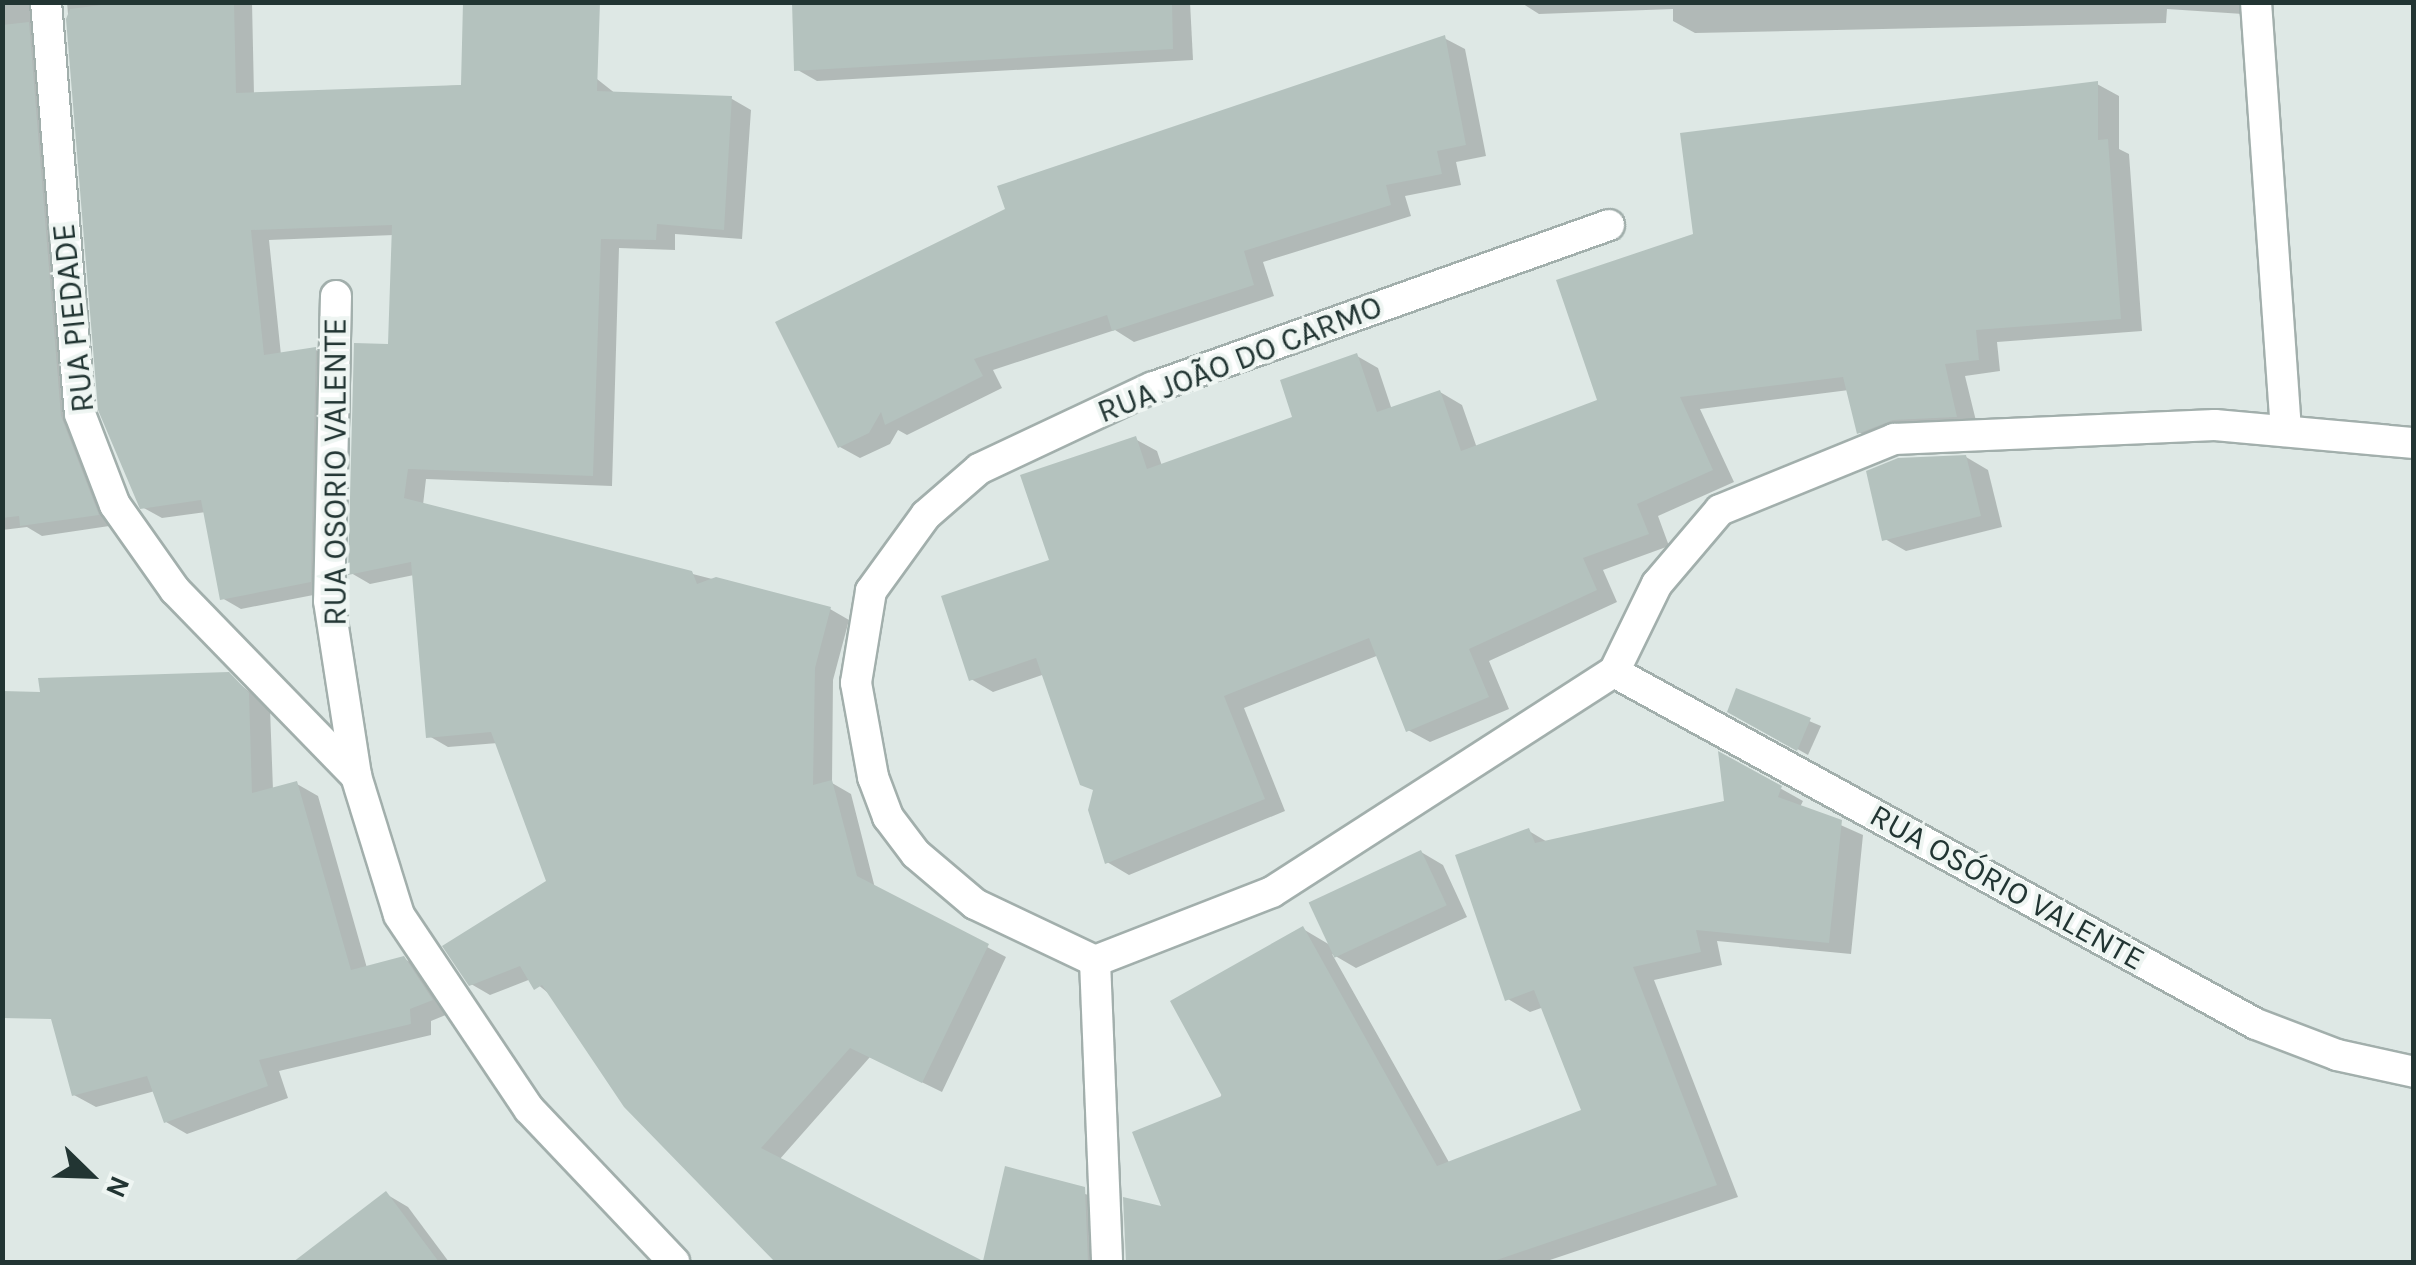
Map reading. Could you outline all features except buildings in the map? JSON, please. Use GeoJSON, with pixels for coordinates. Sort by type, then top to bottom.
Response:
{"type":"FeatureCollection","features":[{"type":"Feature","properties":{"kind":"street","name":"RUA PIEDADE"},"geometry":{"type":"LineString","coordinates":[[46,2],[80,414],[115,505],[175,590],[356,776]]}},
{"type":"Feature","properties":{"kind":"street"},"geometry":{"type":"LineString","coordinates":[[2256,2],[2286,431]]}},
{"type":"Feature","properties":{"kind":"street","name":"RUA JOÃO DO CARMO"},"geometry":{"type":"LineString","coordinates":[[1094,961],[974,904],[916,854],[888,817],[856,683],[871,591],[926,515],[979,469],[1152,387],[1609,225]]}},
{"type":"Feature","properties":{"kind":"street","name":"RUA OSORIO VALENTE"},"geometry":{"type":"LineString","coordinates":[[336,296],[329,601],[356,776],[399,915],[529,1109],[674,1262]]}},
{"type":"Feature","properties":{"kind":"street"},"geometry":{"type":"LineString","coordinates":[[1107,1262],[1094,961],[1272,892],[1614,672],[1657,584],[1720,510],[1894,439],[2077,426],[2286,431],[2414,443]]}},
{"type":"Feature","properties":{"kind":"street","name":"RUA OSÓRIO VALENTE"},"geometry":{"type":"LineString","coordinates":[[1614,672],[2256,1024],[2336,1054],[2414,1072]]}}]}
